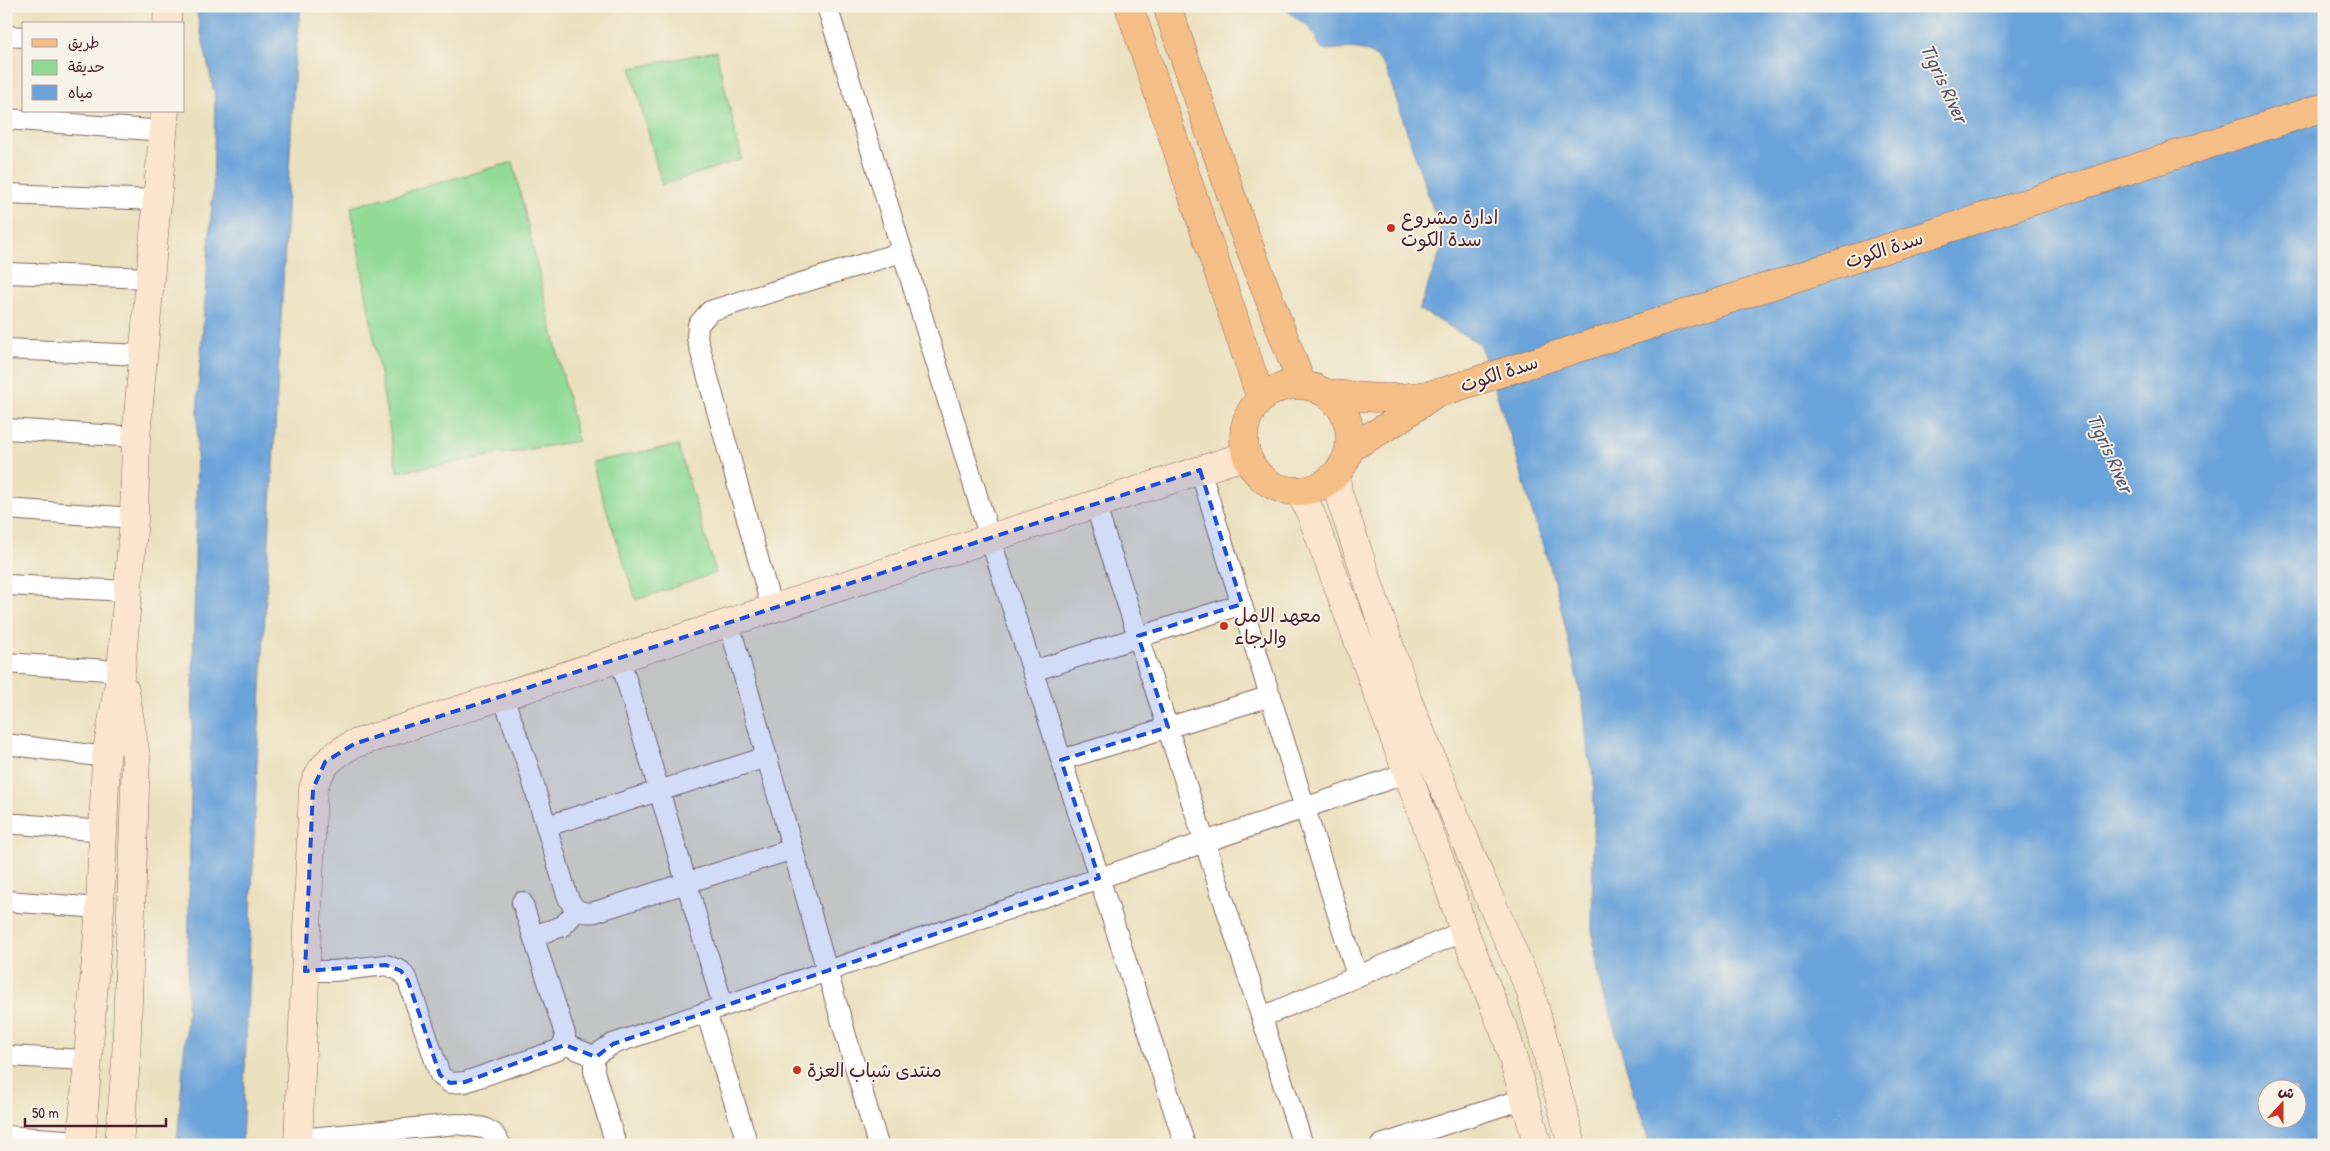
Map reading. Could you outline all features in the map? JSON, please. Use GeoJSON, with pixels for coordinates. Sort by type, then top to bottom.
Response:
{"type":"FeatureCollection","features":[{"type":"Feature","properties":{"kind":"main road"},"geometry":{"type":"LineString","coordinates":[[1129,6],[1261,399]]}},
{"type":"Feature","properties":{"kind":"main road"},"geometry":{"type":"LineString","coordinates":[[1167,6],[1242,227],[1314,389],[1337,404],[1346,417],[1350,433],[1349,449],[1344,462],[1336,474],[1325,483],[1299,491],[1282,488],[1267,481],[1254,470],[1247,455],[1244,440],[1246,425],[1251,410],[1273,390],[1287,386],[1314,389],[1380,398],[1440,392]]}},
{"type":"Feature","properties":{"kind":"main road","name":"سدة الكوت"},"geometry":{"type":"LineString","coordinates":[[1440,392],[2324,107]]}},
{"type":"Feature","properties":{"kind":"main road"},"geometry":{"type":"LineString","coordinates":[[1349,449],[1440,392]]}},
{"type":"Feature","properties":{"kind":"street"},"geometry":{"type":"LineString","coordinates":[[167,22],[168,6]]}},
{"type":"Feature","properties":{"kind":"street"},"geometry":{"type":"LineString","coordinates":[[826,6],[990,538],[1185,1145]]}},
{"type":"Feature","properties":{"kind":"street"},"geometry":{"type":"LineString","coordinates":[[6,36],[22,37]]}},
{"type":"Feature","properties":{"kind":"street"},"geometry":{"type":"LineString","coordinates":[[6,119],[164,121],[151,278],[142,355],[136,436],[134,518],[122,672],[106,757],[100,908],[81,1143],[6,1136]]}},
{"type":"Feature","properties":{"kind":"street"},"geometry":{"type":"LineString","coordinates":[[6,194],[156,200]]}},
{"type":"Feature","properties":{"kind":"street"},"geometry":{"type":"LineString","coordinates":[[772,609],[698,338],[698,325],[710,311],[902,252]]}},
{"type":"Feature","properties":{"kind":"street"},"geometry":{"type":"LineString","coordinates":[[6,273],[151,278]]}},
{"type":"Feature","properties":{"kind":"street"},"geometry":{"type":"LineString","coordinates":[[6,349],[142,355]]}},
{"type":"Feature","properties":{"kind":"street"},"geometry":{"type":"LineString","coordinates":[[6,429],[136,436]]}},
{"type":"Feature","properties":{"kind":"street"},"geometry":{"type":"LineString","coordinates":[[501,1145],[493,1133],[484,1128],[457,1124],[298,1142],[313,789],[317,777],[326,762],[338,752],[354,744],[1247,455]]}},
{"type":"Feature","properties":{"kind":"street"},"geometry":{"type":"LineString","coordinates":[[1200,470],[1357,976]]}},
{"type":"Feature","properties":{"kind":"street"},"geometry":{"type":"LineString","coordinates":[[1336,474],[1338,492],[1408,701],[1530,990],[1572,1145]]}},
{"type":"Feature","properties":{"kind":"street"},"geometry":{"type":"LineString","coordinates":[[1299,491],[1311,514],[1408,773],[1464,931],[1507,1038],[1526,1098],[1538,1145]]}},
{"type":"Feature","properties":{"kind":"street"},"geometry":{"type":"LineString","coordinates":[[1095,504],[1303,1145]]}},
{"type":"Feature","properties":{"kind":"street"},"geometry":{"type":"LineString","coordinates":[[6,509],[134,518]]}},
{"type":"Feature","properties":{"kind":"street"},"geometry":{"type":"LineString","coordinates":[[6,585],[128,592]]}},
{"type":"Feature","properties":{"kind":"street"},"geometry":{"type":"LineString","coordinates":[[1033,671],[1242,604]]}},
{"type":"Feature","properties":{"kind":"street"},"geometry":{"type":"LineString","coordinates":[[729,623],[826,971],[878,1145]]}},
{"type":"Feature","properties":{"kind":"street"},"geometry":{"type":"LineString","coordinates":[[620,658],[687,883],[748,1145]]}},
{"type":"Feature","properties":{"kind":"street"},"geometry":{"type":"LineString","coordinates":[[6,662],[122,672]]}},
{"type":"Feature","properties":{"kind":"street"},"geometry":{"type":"LineString","coordinates":[[119,1145],[126,1061],[136,758],[122,672]]}},
{"type":"Feature","properties":{"kind":"street"},"geometry":{"type":"LineString","coordinates":[[1061,760],[1271,696]]}},
{"type":"Feature","properties":{"kind":"street"},"geometry":{"type":"LineString","coordinates":[[503,697],[528,766],[567,895],[571,905],[577,910],[595,912],[793,850]]}},
{"type":"Feature","properties":{"kind":"street"},"geometry":{"type":"LineString","coordinates":[[6,744],[106,757]]}},
{"type":"Feature","properties":{"kind":"street"},"geometry":{"type":"LineString","coordinates":[[547,826],[767,757]]}},
{"type":"Feature","properties":{"kind":"street"},"geometry":{"type":"LineString","coordinates":[[616,1145],[594,1071],[598,1053],[613,1044],[1408,773]]}},
{"type":"Feature","properties":{"kind":"street"},"geometry":{"type":"LineString","coordinates":[[6,823],[103,831]]}},
{"type":"Feature","properties":{"kind":"street"},"geometry":{"type":"LineString","coordinates":[[1443,869],[1472,856]]}},
{"type":"Feature","properties":{"kind":"street"},"geometry":{"type":"LineString","coordinates":[[6,901],[100,908]]}},
{"type":"Feature","properties":{"kind":"street"},"geometry":{"type":"LineString","coordinates":[[305,971],[334,971],[386,965],[401,971],[408,981],[440,1075],[450,1083],[465,1082],[558,1050],[564,1044],[564,1034],[522,902]]}},
{"type":"Feature","properties":{"kind":"street"},"geometry":{"type":"LineString","coordinates":[[533,936],[563,926],[577,910]]}},
{"type":"Feature","properties":{"kind":"street"},"geometry":{"type":"LineString","coordinates":[[1262,1016],[1464,931]]}},
{"type":"Feature","properties":{"kind":"street"},"geometry":{"type":"LineString","coordinates":[[564,1044],[596,1057]]}},
{"type":"Feature","properties":{"kind":"street"},"geometry":{"type":"LineString","coordinates":[[6,1056],[88,1060]]}},
{"type":"Feature","properties":{"kind":"street"},"geometry":{"type":"LineString","coordinates":[[1381,1145],[1526,1098]]}},
{"type":"Feature","properties":{"kind":"highlighted area"},"geometry":{"type":"Polygon","coordinates":[[[1200,470],[1242,604],[1138,636],[1168,727],[1061,760],[1099,878],[613,1044],[596,1057],[565,1045],[465,1082],[450,1083],[440,1075],[408,981],[401,971],[386,965],[305,971],[313,789],[325,762],[354,744],[1200,470]]]}},
{"type":"Feature","properties":{"kind":"green space"},"geometry":{"type":"Polygon","coordinates":[[[716,51],[742,159],[662,185],[631,68],[716,51]]]}},
{"type":"Feature","properties":{"kind":"green space"},"geometry":{"type":"Polygon","coordinates":[[[513,162],[578,441],[397,472],[351,207],[513,162]]]}},
{"type":"Feature","properties":{"kind":"green space"},"geometry":{"type":"Polygon","coordinates":[[[678,445],[716,573],[636,600],[591,462],[678,445]]]}},
{"type":"Feature","properties":{"kind":"water"},"geometry":{"type":"Polygon","coordinates":[[[198,6],[301,6],[295,61],[257,763],[242,1145],[177,1145],[187,1015],[198,394],[213,189],[215,97],[197,14],[198,6]]]}},
{"type":"Feature","properties":{"kind":"water","name":"Tigris River"},"geometry":{"type":"Polygon","coordinates":[[[1283,6],[2324,6],[2324,1145],[1650,1145],[1599,978],[1592,929],[1594,776],[1588,756],[1584,709],[1557,590],[1513,444],[1480,344],[1419,309],[1444,242],[1386,69],[1380,60],[1366,51],[1350,48],[1322,50],[1310,27],[1283,6]]]}},
{"type":"Feature","properties":{"kind":"place","name":"ادارة مشروع سدة الكوت"},"geometry":{"type":"Point","coordinates":[1391,228]}},
{"type":"Feature","properties":{"kind":"place","name":"معهد الامل والرجاء"},"geometry":{"type":"Point","coordinates":[1224,626]}},
{"type":"Feature","properties":{"kind":"place","name":"منتدى شباب العزة"},"geometry":{"type":"Point","coordinates":[797,1070]}}]}
